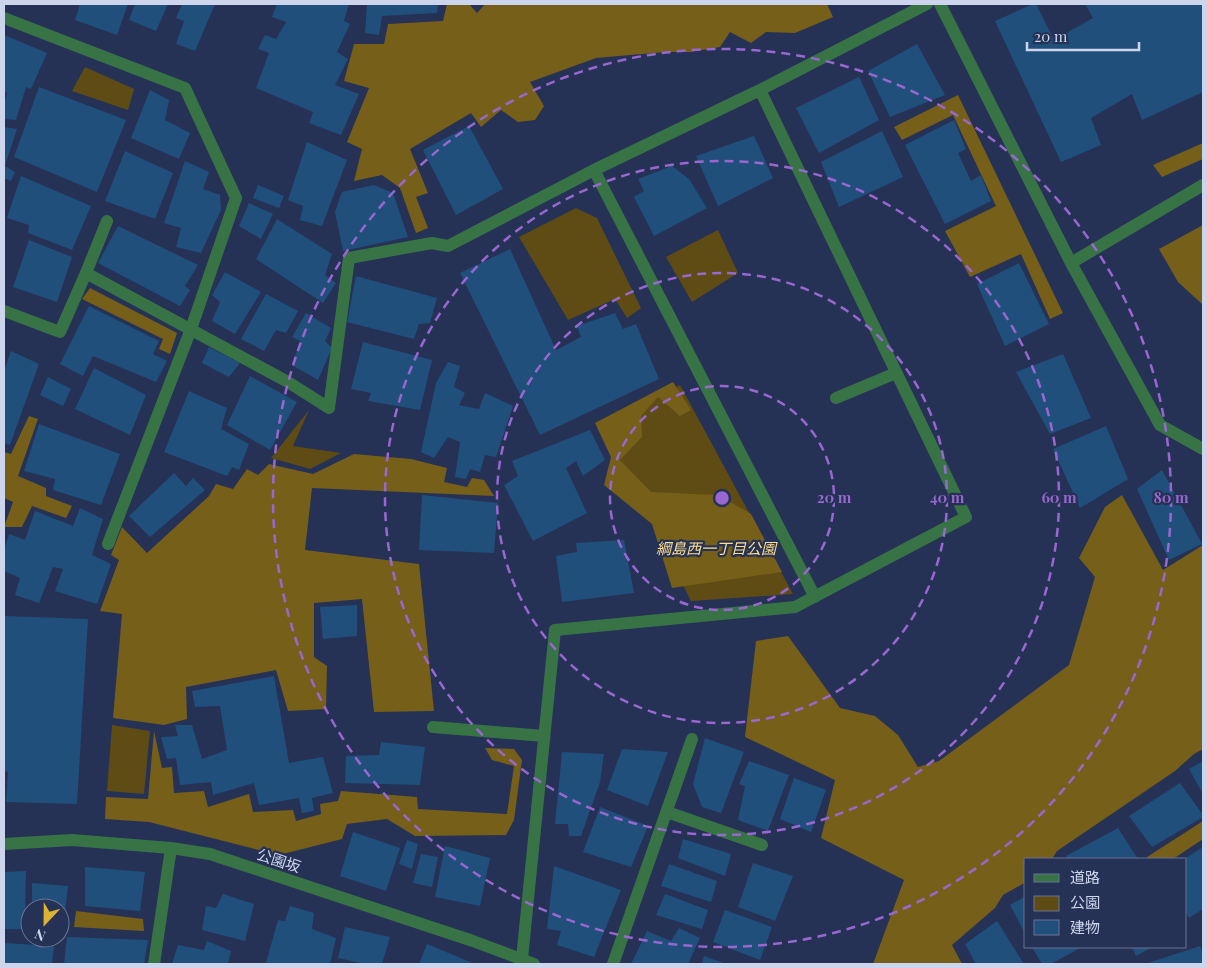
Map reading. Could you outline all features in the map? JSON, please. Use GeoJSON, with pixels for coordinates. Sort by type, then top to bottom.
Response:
{"type":"FeatureCollection","features":[{"type":"Feature","properties":{"kind":"street"},"geometry":{"type":"LineString","coordinates":[[86,273],[288,382],[329,408],[349,258],[432,243],[448,246],[594,170],[760,90],[927,4]]}},
{"type":"Feature","properties":{"kind":"street"},"geometry":{"type":"LineString","coordinates":[[940,4],[1071,263],[1160,425],[1203,449]]}},
{"type":"Feature","properties":{"kind":"street"},"geometry":{"type":"LineString","coordinates":[[4,18],[185,88],[236,198],[191,329],[108,544]]}},
{"type":"Feature","properties":{"kind":"street"},"geometry":{"type":"LineString","coordinates":[[522,959],[555,630],[795,607],[966,517],[760,90]]}},
{"type":"Feature","properties":{"kind":"street"},"geometry":{"type":"LineString","coordinates":[[594,170],[815,597]]}},
{"type":"Feature","properties":{"kind":"street"},"geometry":{"type":"LineString","coordinates":[[1071,263],[1203,185]]}},
{"type":"Feature","properties":{"kind":"street"},"geometry":{"type":"LineString","coordinates":[[4,311],[60,332],[107,221]]}},
{"type":"Feature","properties":{"kind":"street"},"geometry":{"type":"LineString","coordinates":[[836,398],[896,373]]}},
{"type":"Feature","properties":{"kind":"street"},"geometry":{"type":"LineString","coordinates":[[433,727],[544,736]]}},
{"type":"Feature","properties":{"kind":"street"},"geometry":{"type":"LineString","coordinates":[[613,964],[692,739]]}},
{"type":"Feature","properties":{"kind":"street"},"geometry":{"type":"LineString","coordinates":[[667,812],[762,845]]}},
{"type":"Feature","properties":{"kind":"street","name":"公園坂"},"geometry":{"type":"LineString","coordinates":[[4,844],[72,840],[171,848],[210,854],[473,941],[534,964]]}},
{"type":"Feature","properties":{"kind":"street"},"geometry":{"type":"LineString","coordinates":[[154,964],[171,848]]}},
{"type":"Feature","properties":{"kind":"green space"},"geometry":{"type":"Polygon","coordinates":[[[447,4],[469,4],[477,13],[485,4],[827,4],[833,17],[795,33],[766,32],[751,43],[730,32],[720,47],[691,52],[665,52],[596,58],[530,82],[544,106],[535,120],[518,122],[501,110],[481,127],[471,113],[410,149],[428,193],[416,197],[428,228],[416,233],[400,188],[382,175],[354,181],[362,149],[347,142],[369,88],[344,81],[354,44],[384,44],[388,24],[443,21],[447,4]]]}},
{"type":"Feature","properties":{"kind":"green space"},"geometry":{"type":"Polygon","coordinates":[[[85,67],[134,89],[128,110],[72,91],[85,67]]]}},
{"type":"Feature","properties":{"kind":"green space"},"geometry":{"type":"Polygon","coordinates":[[[958,95],[1063,313],[1050,319],[1021,254],[970,277],[945,231],[996,206],[953,115],[902,140],[894,127],[958,95]]]}},
{"type":"Feature","properties":{"kind":"green space"},"geometry":{"type":"Polygon","coordinates":[[[1203,143],[1203,159],[1162,177],[1153,165],[1203,143]]]}},
{"type":"Feature","properties":{"kind":"green space"},"geometry":{"type":"Polygon","coordinates":[[[576,208],[597,218],[641,308],[627,318],[615,299],[568,320],[519,237],[576,208]]]}},
{"type":"Feature","properties":{"kind":"green space"},"geometry":{"type":"Polygon","coordinates":[[[1203,225],[1203,305],[1178,282],[1159,249],[1203,225]]]}},
{"type":"Feature","properties":{"kind":"green space"},"geometry":{"type":"Polygon","coordinates":[[[718,230],[738,273],[692,302],[666,257],[718,230]]]}},
{"type":"Feature","properties":{"kind":"green space"},"geometry":{"type":"Polygon","coordinates":[[[90,288],[177,333],[170,354],[159,349],[163,339],[82,299],[90,288]]]}},
{"type":"Feature","properties":{"kind":"green space"},"geometry":{"type":"Polygon","coordinates":[[[673,382],[691,410],[680,416],[658,397],[641,416],[642,437],[620,460],[651,492],[718,495],[751,514],[782,572],[672,588],[652,524],[604,485],[611,457],[595,423],[673,382]]]}},
{"type":"Feature","properties":{"kind":"green space","name":"綱島西一丁目公園"},"geometry":{"type":"Polygon","coordinates":[[[680,385],[793,594],[691,601],[602,423],[680,385]]]}},
{"type":"Feature","properties":{"kind":"green space"},"geometry":{"type":"Polygon","coordinates":[[[309,410],[293,446],[341,453],[310,469],[271,458],[309,410]]]}},
{"type":"Feature","properties":{"kind":"green space"},"geometry":{"type":"Polygon","coordinates":[[[29,416],[38,419],[18,476],[46,488],[46,496],[72,506],[66,518],[32,506],[22,527],[4,527],[13,502],[4,498],[4,452],[11,454],[29,416]]]}},
{"type":"Feature","properties":{"kind":"green space"},"geometry":{"type":"Polygon","coordinates":[[[354,454],[411,459],[447,468],[444,482],[467,487],[472,478],[484,480],[494,496],[312,488],[305,550],[419,564],[434,711],[374,712],[362,599],[314,603],[314,657],[327,666],[326,709],[288,711],[276,670],[186,687],[187,719],[164,725],[113,718],[122,614],[100,611],[119,560],[111,555],[122,527],[147,553],[209,496],[216,484],[233,489],[247,469],[258,475],[269,464],[313,474],[354,454]]]}},
{"type":"Feature","properties":{"kind":"green space"},"geometry":{"type":"Polygon","coordinates":[[[1122,495],[1163,570],[1203,545],[1203,749],[1194,754],[1175,771],[1057,851],[1053,858],[1024,858],[1024,883],[1003,895],[995,908],[952,945],[962,964],[873,964],[904,880],[821,838],[835,780],[745,737],[756,641],[788,636],[840,708],[875,716],[898,735],[918,767],[939,761],[1069,665],[1095,577],[1079,558],[1105,507],[1122,495]]]}},
{"type":"Feature","properties":{"kind":"green space"},"geometry":{"type":"Polygon","coordinates":[[[112,725],[150,731],[144,794],[107,791],[112,725]]]}},
{"type":"Feature","properties":{"kind":"green space"},"geometry":{"type":"Polygon","coordinates":[[[154,731],[162,768],[172,767],[174,793],[204,791],[208,807],[249,794],[253,812],[293,810],[296,821],[321,814],[320,804],[338,801],[341,791],[417,797],[418,809],[507,814],[514,766],[492,760],[485,748],[514,749],[522,760],[514,820],[506,835],[415,836],[387,819],[347,824],[342,839],[279,855],[149,822],[105,819],[106,797],[148,799],[154,731]]]}},
{"type":"Feature","properties":{"kind":"green space"},"geometry":{"type":"Polygon","coordinates":[[[1203,821],[1203,839],[1174,858],[1147,857],[1203,821]]]}},
{"type":"Feature","properties":{"kind":"green space"},"geometry":{"type":"Polygon","coordinates":[[[76,911],[143,919],[144,931],[74,927],[76,911]]]}},
{"type":"Feature","properties":{"kind":"building"},"geometry":{"type":"Polygon","coordinates":[[[80,4],[128,4],[117,35],[75,20],[80,4]]]}},
{"type":"Feature","properties":{"kind":"building"},"geometry":{"type":"Polygon","coordinates":[[[135,4],[168,4],[156,31],[129,20],[135,4]]]}},
{"type":"Feature","properties":{"kind":"building"},"geometry":{"type":"Polygon","coordinates":[[[182,4],[215,4],[195,51],[176,44],[184,21],[176,18],[182,4]]]}},
{"type":"Feature","properties":{"kind":"building"},"geometry":{"type":"Polygon","coordinates":[[[277,4],[349,4],[344,21],[350,24],[337,52],[348,59],[335,85],[359,94],[341,135],[309,123],[313,112],[256,88],[269,53],[258,49],[265,35],[276,39],[286,22],[272,17],[277,4]]]}},
{"type":"Feature","properties":{"kind":"building"},"geometry":{"type":"Polygon","coordinates":[[[367,4],[438,4],[437,13],[382,16],[379,35],[365,33],[367,4]]]}},
{"type":"Feature","properties":{"kind":"building"},"geometry":{"type":"Polygon","coordinates":[[[1036,4],[1054,40],[1093,18],[1085,4],[1203,4],[1203,92],[1142,120],[1132,94],[1091,118],[1101,145],[1061,162],[995,21],[1036,4]]]}},
{"type":"Feature","properties":{"kind":"building"},"geometry":{"type":"Polygon","coordinates":[[[4,35],[47,53],[31,89],[26,87],[16,120],[4,119],[4,104],[7,93],[4,91],[4,35]]]}},
{"type":"Feature","properties":{"kind":"building"},"geometry":{"type":"Polygon","coordinates":[[[917,44],[945,95],[890,117],[868,71],[917,44]]]}},
{"type":"Feature","properties":{"kind":"building"},"geometry":{"type":"Polygon","coordinates":[[[859,77],[879,120],[819,153],[796,108],[859,77]]]}},
{"type":"Feature","properties":{"kind":"building"},"geometry":{"type":"Polygon","coordinates":[[[39,87],[126,120],[97,192],[14,157],[39,87]]]}},
{"type":"Feature","properties":{"kind":"building"},"geometry":{"type":"Polygon","coordinates":[[[150,90],[169,100],[165,120],[190,133],[179,159],[131,138],[150,90]]]}},
{"type":"Feature","properties":{"kind":"building"},"geometry":{"type":"Polygon","coordinates":[[[954,120],[966,149],[958,153],[971,181],[981,175],[991,201],[945,224],[905,145],[954,120]]]}},
{"type":"Feature","properties":{"kind":"building"},"geometry":{"type":"Polygon","coordinates":[[[469,126],[503,189],[456,215],[423,150],[469,126]]]}},
{"type":"Feature","properties":{"kind":"building"},"geometry":{"type":"Polygon","coordinates":[[[4,127],[17,129],[5,166],[15,172],[11,181],[4,178],[4,127]]]}},
{"type":"Feature","properties":{"kind":"building"},"geometry":{"type":"Polygon","coordinates":[[[882,131],[903,177],[839,207],[821,162],[882,131]]]}},
{"type":"Feature","properties":{"kind":"building"},"geometry":{"type":"Polygon","coordinates":[[[754,136],[773,178],[718,206],[696,156],[754,136]]]}},
{"type":"Feature","properties":{"kind":"building"},"geometry":{"type":"Polygon","coordinates":[[[307,142],[347,160],[322,226],[300,220],[303,206],[288,200],[307,142]]]}},
{"type":"Feature","properties":{"kind":"building"},"geometry":{"type":"Polygon","coordinates":[[[125,151],[173,173],[155,219],[105,201],[125,151]]]}},
{"type":"Feature","properties":{"kind":"building"},"geometry":{"type":"Polygon","coordinates":[[[185,161],[209,172],[203,189],[220,195],[221,210],[201,253],[176,247],[181,228],[164,223],[185,161]]]}},
{"type":"Feature","properties":{"kind":"building"},"geometry":{"type":"Polygon","coordinates":[[[672,166],[689,179],[707,208],[654,236],[634,197],[644,191],[638,179],[672,166]]]}},
{"type":"Feature","properties":{"kind":"building"},"geometry":{"type":"Polygon","coordinates":[[[21,176],[91,206],[72,250],[28,233],[29,225],[7,218],[21,176]]]}},
{"type":"Feature","properties":{"kind":"building"},"geometry":{"type":"Polygon","coordinates":[[[258,185],[284,196],[279,208],[253,198],[258,185]]]}},
{"type":"Feature","properties":{"kind":"building"},"geometry":{"type":"Polygon","coordinates":[[[374,185],[393,193],[408,237],[343,251],[335,212],[342,192],[374,185]]]}},
{"type":"Feature","properties":{"kind":"building"},"geometry":{"type":"Polygon","coordinates":[[[249,203],[273,214],[261,239],[239,226],[249,203]]]}},
{"type":"Feature","properties":{"kind":"building"},"geometry":{"type":"Polygon","coordinates":[[[277,219],[332,254],[325,275],[336,283],[323,303],[256,259],[277,219]]]}},
{"type":"Feature","properties":{"kind":"building"},"geometry":{"type":"Polygon","coordinates":[[[118,226],[198,265],[185,286],[190,290],[180,306],[98,263],[118,226]]]}},
{"type":"Feature","properties":{"kind":"building"},"geometry":{"type":"Polygon","coordinates":[[[29,240],[72,257],[57,302],[13,287],[29,240]]]}},
{"type":"Feature","properties":{"kind":"building"},"geometry":{"type":"Polygon","coordinates":[[[510,249],[556,350],[581,337],[577,326],[615,313],[623,329],[636,324],[659,379],[540,435],[460,273],[510,249]]]}},
{"type":"Feature","properties":{"kind":"building"},"geometry":{"type":"Polygon","coordinates":[[[1019,263],[1049,324],[1005,346],[977,284],[1019,263]]]}},
{"type":"Feature","properties":{"kind":"building"},"geometry":{"type":"Polygon","coordinates":[[[225,272],[261,292],[235,334],[212,321],[220,302],[212,295],[225,272]]]}},
{"type":"Feature","properties":{"kind":"building"},"geometry":{"type":"Polygon","coordinates":[[[356,276],[437,298],[430,323],[419,324],[414,339],[347,322],[356,276]]]}},
{"type":"Feature","properties":{"kind":"building"},"geometry":{"type":"Polygon","coordinates":[[[266,294],[298,311],[286,333],[276,330],[264,351],[241,339],[266,294]]]}},
{"type":"Feature","properties":{"kind":"building"},"geometry":{"type":"Polygon","coordinates":[[[89,306],[159,341],[153,354],[167,361],[156,382],[93,356],[83,376],[60,364],[89,306]]]}},
{"type":"Feature","properties":{"kind":"building"},"geometry":{"type":"Polygon","coordinates":[[[306,313],[331,328],[325,341],[332,348],[318,380],[292,365],[300,341],[292,337],[306,313]]]}},
{"type":"Feature","properties":{"kind":"building"},"geometry":{"type":"Polygon","coordinates":[[[363,342],[432,360],[420,410],[368,401],[371,393],[351,389],[363,342]]]}},
{"type":"Feature","properties":{"kind":"building"},"geometry":{"type":"Polygon","coordinates":[[[209,347],[240,363],[229,377],[202,363],[209,347]]]}},
{"type":"Feature","properties":{"kind":"building"},"geometry":{"type":"Polygon","coordinates":[[[11,351],[39,364],[10,445],[4,443],[4,371],[11,351]]]}},
{"type":"Feature","properties":{"kind":"building"},"geometry":{"type":"Polygon","coordinates":[[[1063,354],[1091,418],[1050,434],[1016,372],[1063,354]]]}},
{"type":"Feature","properties":{"kind":"building"},"geometry":{"type":"Polygon","coordinates":[[[448,362],[460,366],[454,387],[465,393],[459,405],[479,409],[485,393],[513,406],[496,457],[485,455],[480,472],[470,469],[466,479],[455,477],[460,442],[448,437],[434,458],[421,452],[436,383],[448,362]]]}},
{"type":"Feature","properties":{"kind":"building"},"geometry":{"type":"Polygon","coordinates":[[[94,368],[146,395],[130,435],[75,409],[94,368]]]}},
{"type":"Feature","properties":{"kind":"building"},"geometry":{"type":"Polygon","coordinates":[[[250,376],[297,402],[270,450],[227,425],[250,376]]]}},
{"type":"Feature","properties":{"kind":"building"},"geometry":{"type":"Polygon","coordinates":[[[48,377],[71,389],[63,406],[40,395],[48,377]]]}},
{"type":"Feature","properties":{"kind":"building"},"geometry":{"type":"Polygon","coordinates":[[[189,391],[227,408],[221,429],[249,444],[239,470],[232,467],[227,476],[164,452],[189,391]]]}},
{"type":"Feature","properties":{"kind":"building"},"geometry":{"type":"Polygon","coordinates":[[[39,424],[120,454],[101,505],[53,490],[55,479],[24,471],[39,424]]]}},
{"type":"Feature","properties":{"kind":"building"},"geometry":{"type":"Polygon","coordinates":[[[1106,426],[1128,479],[1080,508],[1053,449],[1106,426]]]}},
{"type":"Feature","properties":{"kind":"building"},"geometry":{"type":"Polygon","coordinates":[[[590,430],[605,460],[583,476],[576,461],[566,468],[587,513],[533,541],[504,485],[518,476],[512,461],[590,430]]]}},
{"type":"Feature","properties":{"kind":"building"},"geometry":{"type":"Polygon","coordinates":[[[1162,470],[1202,544],[1169,560],[1137,489],[1162,470]]]}},
{"type":"Feature","properties":{"kind":"building"},"geometry":{"type":"Polygon","coordinates":[[[174,473],[186,486],[193,478],[205,490],[150,537],[129,516],[174,473]]]}},
{"type":"Feature","properties":{"kind":"building"},"geometry":{"type":"Polygon","coordinates":[[[422,495],[498,503],[494,553],[419,550],[422,495]]]}},
{"type":"Feature","properties":{"kind":"building"},"geometry":{"type":"Polygon","coordinates":[[[80,508],[103,519],[92,555],[111,564],[97,604],[55,591],[63,569],[53,567],[39,603],[15,595],[20,578],[4,571],[4,550],[9,534],[25,540],[35,511],[73,526],[80,508]]]}},
{"type":"Feature","properties":{"kind":"building"},"geometry":{"type":"Polygon","coordinates":[[[624,540],[634,593],[562,602],[556,556],[577,552],[576,543],[624,540]]]}},
{"type":"Feature","properties":{"kind":"building"},"geometry":{"type":"Polygon","coordinates":[[[357,605],[357,636],[323,639],[320,607],[357,605]]]}},
{"type":"Feature","properties":{"kind":"building"},"geometry":{"type":"Polygon","coordinates":[[[4,616],[88,619],[77,804],[6,802],[8,772],[4,771],[4,616]]]}},
{"type":"Feature","properties":{"kind":"building"},"geometry":{"type":"Polygon","coordinates":[[[274,676],[289,763],[323,757],[333,793],[312,798],[314,811],[302,813],[299,798],[259,805],[254,783],[213,795],[211,782],[180,785],[176,758],[167,759],[161,737],[178,736],[175,725],[192,725],[202,759],[227,750],[220,706],[195,707],[192,691],[274,676]]]}},
{"type":"Feature","properties":{"kind":"building"},"geometry":{"type":"Polygon","coordinates":[[[705,738],[744,752],[721,813],[702,807],[693,784],[705,738]]]}},
{"type":"Feature","properties":{"kind":"building"},"geometry":{"type":"Polygon","coordinates":[[[381,742],[425,747],[420,785],[345,783],[346,756],[379,755],[381,742]]]}},
{"type":"Feature","properties":{"kind":"building"},"geometry":{"type":"Polygon","coordinates":[[[622,749],[668,752],[648,806],[607,790],[622,749]]]}},
{"type":"Feature","properties":{"kind":"building"},"geometry":{"type":"Polygon","coordinates":[[[562,752],[604,754],[600,782],[581,836],[569,836],[568,824],[555,824],[562,752]]]}},
{"type":"Feature","properties":{"kind":"building"},"geometry":{"type":"Polygon","coordinates":[[[749,761],[789,775],[768,831],[738,820],[745,786],[739,784],[749,761]]]}},
{"type":"Feature","properties":{"kind":"building"},"geometry":{"type":"Polygon","coordinates":[[[1203,761],[1203,794],[1189,769],[1203,761]]]}},
{"type":"Feature","properties":{"kind":"building"},"geometry":{"type":"Polygon","coordinates":[[[794,778],[826,790],[811,832],[780,819],[794,778]]]}},
{"type":"Feature","properties":{"kind":"building"},"geometry":{"type":"Polygon","coordinates":[[[1180,783],[1203,817],[1152,847],[1129,816],[1180,783]]]}},
{"type":"Feature","properties":{"kind":"building"},"geometry":{"type":"Polygon","coordinates":[[[600,807],[648,826],[631,867],[583,852],[600,807]]]}},
{"type":"Feature","properties":{"kind":"building"},"geometry":{"type":"Polygon","coordinates":[[[1118,828],[1137,858],[1067,858],[1066,856],[1118,828]]]}},
{"type":"Feature","properties":{"kind":"building"},"geometry":{"type":"Polygon","coordinates":[[[353,832],[400,848],[386,891],[340,876],[353,832]]]}},
{"type":"Feature","properties":{"kind":"building"},"geometry":{"type":"Polygon","coordinates":[[[683,839],[731,854],[725,876],[678,858],[683,839]]]}},
{"type":"Feature","properties":{"kind":"building"},"geometry":{"type":"Polygon","coordinates":[[[407,840],[418,844],[412,869],[399,864],[407,840]]]}},
{"type":"Feature","properties":{"kind":"building"},"geometry":{"type":"Polygon","coordinates":[[[445,846],[490,858],[480,906],[435,897],[445,846]]]}},
{"type":"Feature","properties":{"kind":"building"},"geometry":{"type":"Polygon","coordinates":[[[1203,847],[1203,909],[1189,918],[1187,915],[1186,858],[1203,847]]]}},
{"type":"Feature","properties":{"kind":"building"},"geometry":{"type":"Polygon","coordinates":[[[421,854],[438,857],[432,887],[413,883],[421,854]]]}},
{"type":"Feature","properties":{"kind":"building"},"geometry":{"type":"Polygon","coordinates":[[[753,863],[793,876],[775,921],[738,907],[753,863]]]}},
{"type":"Feature","properties":{"kind":"building"},"geometry":{"type":"Polygon","coordinates":[[[669,864],[717,881],[711,902],[661,886],[669,864]]]}},
{"type":"Feature","properties":{"kind":"building"},"geometry":{"type":"Polygon","coordinates":[[[554,866],[621,890],[594,957],[557,945],[561,931],[547,929],[554,866]]]}},
{"type":"Feature","properties":{"kind":"building"},"geometry":{"type":"Polygon","coordinates":[[[85,867],[145,872],[140,911],[85,906],[85,867]]]}},
{"type":"Feature","properties":{"kind":"building"},"geometry":{"type":"Polygon","coordinates":[[[26,871],[26,898],[20,898],[20,929],[4,929],[4,872],[26,871]]]}},
{"type":"Feature","properties":{"kind":"building"},"geometry":{"type":"Polygon","coordinates":[[[32,883],[68,886],[67,898],[32,898],[32,883]]]}},
{"type":"Feature","properties":{"kind":"building"},"geometry":{"type":"Polygon","coordinates":[[[223,894],[254,904],[245,941],[202,930],[206,906],[216,908],[223,894]]]}},
{"type":"Feature","properties":{"kind":"building"},"geometry":{"type":"Polygon","coordinates":[[[665,894],[708,910],[702,929],[656,915],[665,894]]]}},
{"type":"Feature","properties":{"kind":"building"},"geometry":{"type":"Polygon","coordinates":[[[1024,897],[1024,931],[1010,905],[1024,897]]]}},
{"type":"Feature","properties":{"kind":"building"},"geometry":{"type":"Polygon","coordinates":[[[290,906],[314,913],[312,929],[336,938],[330,964],[266,963],[278,920],[285,921],[290,906]]]}},
{"type":"Feature","properties":{"kind":"building"},"geometry":{"type":"Polygon","coordinates":[[[725,910],[772,927],[760,960],[713,942],[725,910]]]}},
{"type":"Feature","properties":{"kind":"building"},"geometry":{"type":"Polygon","coordinates":[[[997,921],[1024,964],[976,964],[965,944],[997,921]]]}},
{"type":"Feature","properties":{"kind":"building"},"geometry":{"type":"Polygon","coordinates":[[[345,927],[390,937],[382,964],[365,964],[338,958],[345,927]]]}},
{"type":"Feature","properties":{"kind":"building"},"geometry":{"type":"Polygon","coordinates":[[[679,928],[700,938],[688,964],[631,964],[647,931],[671,941],[679,928]]]}},
{"type":"Feature","properties":{"kind":"building"},"geometry":{"type":"Polygon","coordinates":[[[70,937],[148,940],[144,964],[64,964],[66,948],[70,948],[70,937]]]}},
{"type":"Feature","properties":{"kind":"building"},"geometry":{"type":"Polygon","coordinates":[[[207,941],[231,951],[228,964],[172,964],[178,945],[204,950],[207,941]]]}},
{"type":"Feature","properties":{"kind":"building"},"geometry":{"type":"Polygon","coordinates":[[[4,943],[20,944],[20,948],[54,948],[52,964],[4,964],[4,943]]]}},
{"type":"Feature","properties":{"kind":"building"},"geometry":{"type":"Polygon","coordinates":[[[427,944],[475,964],[419,964],[427,944]]]}},
{"type":"Feature","properties":{"kind":"building"},"geometry":{"type":"Polygon","coordinates":[[[1200,946],[1203,953],[1203,964],[1145,964],[1200,946]]]}},
{"type":"Feature","properties":{"kind":"building"},"geometry":{"type":"Polygon","coordinates":[[[1033,948],[1080,948],[1051,964],[1042,964],[1033,948]]]}},
{"type":"Feature","properties":{"kind":"building"},"geometry":{"type":"Polygon","coordinates":[[[1132,948],[1150,948],[1136,956],[1132,948]]]}},
{"type":"Feature","properties":{"kind":"building"},"geometry":{"type":"Polygon","coordinates":[[[704,956],[726,964],[702,964],[704,956]]]}}]}
